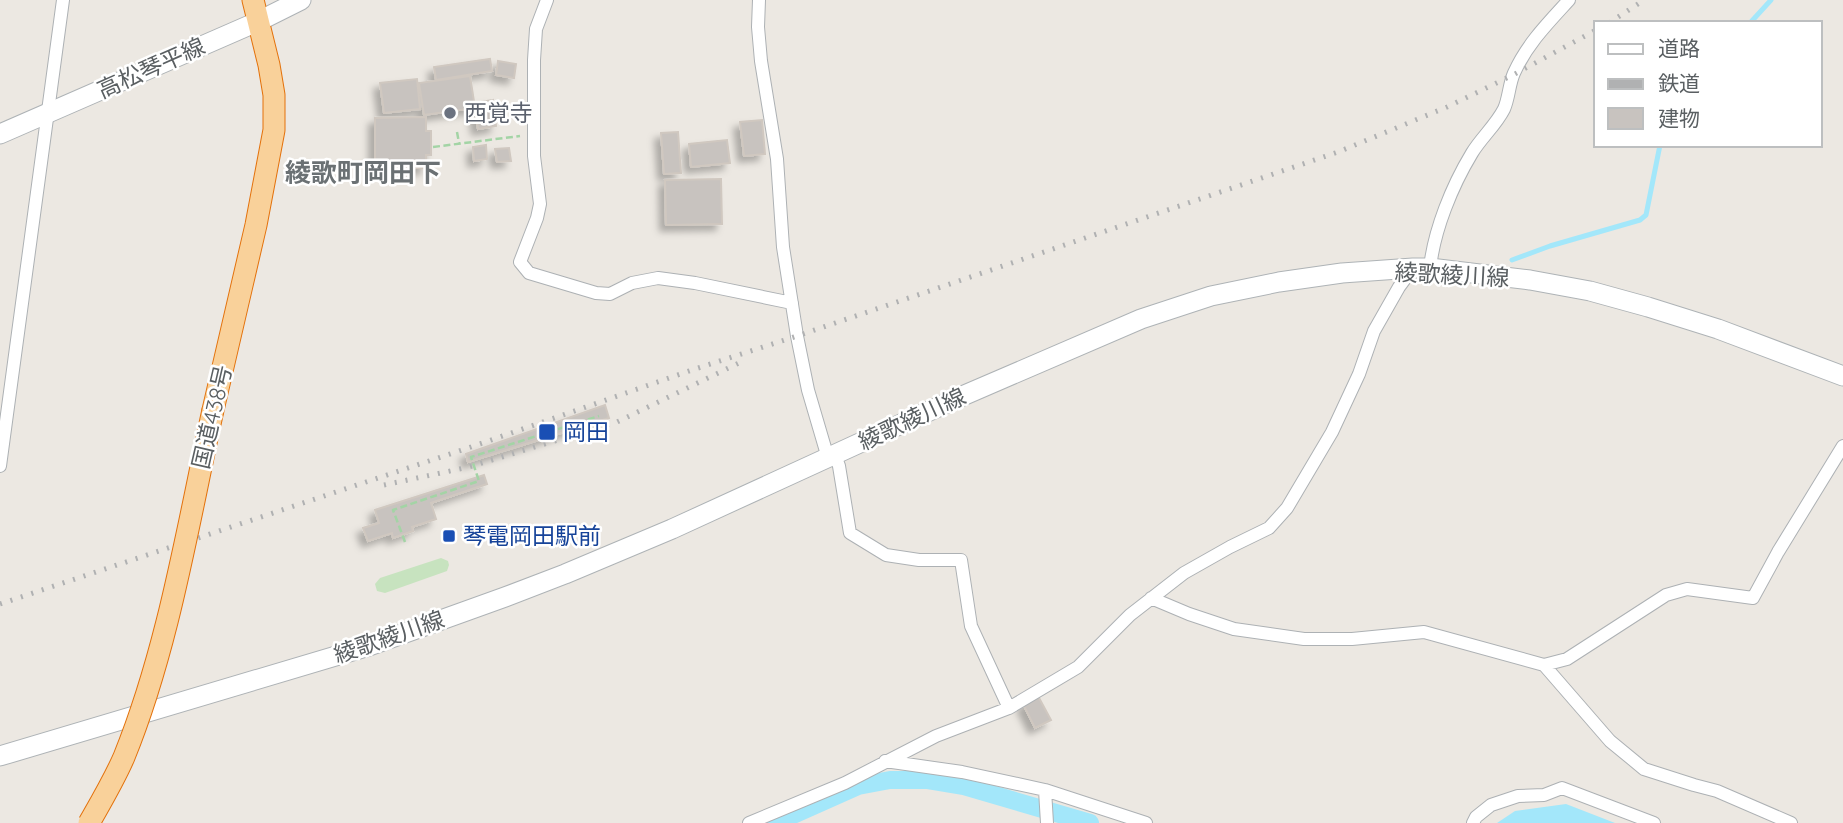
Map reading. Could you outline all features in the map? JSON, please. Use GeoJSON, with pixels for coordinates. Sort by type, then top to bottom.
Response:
{"type":"FeatureCollection","features":[{"type":"Feature","properties":{"kind":"highway","name":"国道438号"},"geometry":{"type":"LineString","coordinates":[[89,823],[122,760],[150,685],[256,225],[274,130],[274,95],[254,0]]}},
{"type":"Feature","properties":{"kind":"main road","name":"高松琴平線"},"geometry":{"type":"LineString","coordinates":[[0,135],[301,0]]}},
{"type":"Feature","properties":{"kind":"main road","name":"綾歌綾川線"},"geometry":{"type":"LineString","coordinates":[[0,756],[366,647],[565,575],[1061,352],[1141,319],[1211,296],[1342,273],[1421,268],[1530,280],[1590,291],[1648,307],[1718,329],[1843,376]]}},
{"type":"Feature","properties":{"kind":"street"},"geometry":{"type":"LineString","coordinates":[[0,461],[63,0]]}},
{"type":"Feature","properties":{"kind":"street"},"geometry":{"type":"LineString","coordinates":[[547,0],[536,29],[534,60],[534,156],[540,204],[520,262],[529,272],[596,293],[610,294],[632,283],[659,278],[792,303]]}},
{"type":"Feature","properties":{"kind":"street"},"geometry":{"type":"LineString","coordinates":[[759,0],[761,61],[777,159],[783,247],[797,336],[808,390],[831,456],[839,466],[850,533],[886,555],[919,560],[961,560],[971,626],[1009,708]]}},
{"type":"Feature","properties":{"kind":"street"},"geometry":{"type":"LineString","coordinates":[[749,823],[845,783],[936,736],[1009,708],[1078,667],[1130,615],[1184,573],[1269,528],[1287,508],[1332,432],[1359,374],[1374,331],[1421,268],[1472,153],[1503,109],[1521,58],[1529,45],[1569,0]]}},
{"type":"Feature","properties":{"kind":"street"},"geometry":{"type":"LineString","coordinates":[[1152,598],[1234,629],[1304,639],[1352,639],[1424,632],[1544,665],[1567,659],[1666,594],[1687,589],[1753,598],[1777,552],[1843,446]]}},
{"type":"Feature","properties":{"kind":"street"},"geometry":{"type":"LineString","coordinates":[[1544,665],[1610,741],[1644,769],[1717,791],[1791,823]]}},
{"type":"Feature","properties":{"kind":"street"},"geometry":{"type":"LineString","coordinates":[[884,761],[962,772],[1045,790],[1146,823]]}},
{"type":"Feature","properties":{"kind":"street"},"geometry":{"type":"LineString","coordinates":[[1474,823],[1476,817],[1491,805],[1518,796],[1544,795],[1562,788],[1654,823]]}},
{"type":"Feature","properties":{"kind":"street"},"geometry":{"type":"LineString","coordinates":[[1045,790],[1047,823]]}},
{"type":"Feature","properties":{"kind":"path"},"geometry":{"type":"LineString","coordinates":[[457,132],[459,143]]}},
{"type":"Feature","properties":{"kind":"path"},"geometry":{"type":"LineString","coordinates":[[433,147],[534,134]]}},
{"type":"Feature","properties":{"kind":"path"},"geometry":{"type":"LineString","coordinates":[[405,542],[393,510],[479,481],[471,457],[599,416]]}},
{"type":"Feature","properties":{"kind":"green space"},"geometry":{"type":"Polygon","coordinates":[[[441,558],[448,561],[447,571],[385,593],[377,591],[375,584],[380,578],[441,558]]]}},
{"type":"Feature","properties":{"kind":"water"},"geometry":{"type":"Polygon","coordinates":[[[1566,804],[1615,823],[1497,823],[1515,811],[1566,804]]]}},
{"type":"Feature","properties":{"kind":"building"},"geometry":{"type":"Polygon","coordinates":[[[490,59],[492,71],[436,80],[434,67],[490,59]]]}},
{"type":"Feature","properties":{"kind":"building"},"geometry":{"type":"Polygon","coordinates":[[[498,61],[516,64],[514,78],[496,75],[498,61]]]}},
{"type":"Feature","properties":{"kind":"building"},"geometry":{"type":"Polygon","coordinates":[[[470,76],[475,108],[424,115],[419,83],[470,76]]]}},
{"type":"Feature","properties":{"kind":"building"},"geometry":{"type":"Polygon","coordinates":[[[417,79],[420,109],[384,113],[380,83],[417,79]]]}},
{"type":"Feature","properties":{"kind":"building"},"geometry":{"type":"Polygon","coordinates":[[[493,100],[496,126],[478,129],[474,103],[493,100]]]}},
{"type":"Feature","properties":{"kind":"building"},"geometry":{"type":"Polygon","coordinates":[[[426,117],[426,131],[431,131],[431,155],[426,155],[426,168],[375,168],[375,118],[426,117]]]}},
{"type":"Feature","properties":{"kind":"building"},"geometry":{"type":"Polygon","coordinates":[[[762,120],[765,154],[744,156],[740,122],[762,120]]]}},
{"type":"Feature","properties":{"kind":"building"},"geometry":{"type":"Polygon","coordinates":[[[678,132],[681,173],[664,174],[661,133],[678,132]]]}},
{"type":"Feature","properties":{"kind":"building"},"geometry":{"type":"Polygon","coordinates":[[[727,140],[730,163],[691,167],[689,144],[727,140]]]}},
{"type":"Feature","properties":{"kind":"building"},"geometry":{"type":"Polygon","coordinates":[[[486,145],[487,159],[474,161],[473,147],[486,145]]]}},
{"type":"Feature","properties":{"kind":"building"},"geometry":{"type":"Polygon","coordinates":[[[509,148],[511,161],[497,162],[495,149],[509,148]]]}},
{"type":"Feature","properties":{"kind":"building"},"geometry":{"type":"Polygon","coordinates":[[[721,179],[722,224],[666,225],[665,180],[721,179]]]}},
{"type":"Feature","properties":{"kind":"building"},"geometry":{"type":"Polygon","coordinates":[[[605,405],[609,418],[468,462],[466,454],[605,405]]]}},
{"type":"Feature","properties":{"kind":"building"},"geometry":{"type":"Polygon","coordinates":[[[484,475],[487,484],[431,503],[436,519],[412,527],[413,531],[393,538],[392,533],[368,541],[363,528],[379,523],[375,510],[484,475]]]}},
{"type":"Feature","properties":{"kind":"building"},"geometry":{"type":"Polygon","coordinates":[[[1038,696],[1051,720],[1035,728],[1023,704],[1038,696]]]}},
{"type":"Feature","properties":{"kind":"waterway"},"geometry":{"type":"LineString","coordinates":[[1752,21],[1771,0]]}},
{"type":"Feature","properties":{"kind":"waterway"},"geometry":{"type":"LineString","coordinates":[[1512,260],[1640,220],[1646,215],[1660,147]]}},
{"type":"Feature","properties":{"kind":"waterway"},"geometry":{"type":"LineString","coordinates":[[775,823],[858,786],[890,780],[928,780],[964,786],[1090,823]]}},
{"type":"Feature","properties":{"kind":"railway"},"geometry":{"type":"LineString","coordinates":[[1612,21],[1644,0]]}},
{"type":"Feature","properties":{"kind":"railway"},"geometry":{"type":"LineString","coordinates":[[0,604],[1338,152],[1447,107],[1594,31]]}},
{"type":"Feature","properties":{"kind":"railway"},"geometry":{"type":"LineString","coordinates":[[384,485],[469,467],[617,422],[743,361]]}},
{"type":"Feature","properties":{"kind":"place","name":"西覚寺"},"geometry":{"type":"Point","coordinates":[450,113]}},
{"type":"Feature","properties":{"kind":"place","name":"岡田"},"geometry":{"type":"Point","coordinates":[547,432]}},
{"type":"Feature","properties":{"kind":"place","name":"琴電岡田駅前"},"geometry":{"type":"Point","coordinates":[449,536]}},
{"type":"Feature","properties":{"kind":"district","name":"綾歌町岡田下"},"geometry":{"type":"Point","coordinates":[363,173]}}]}
